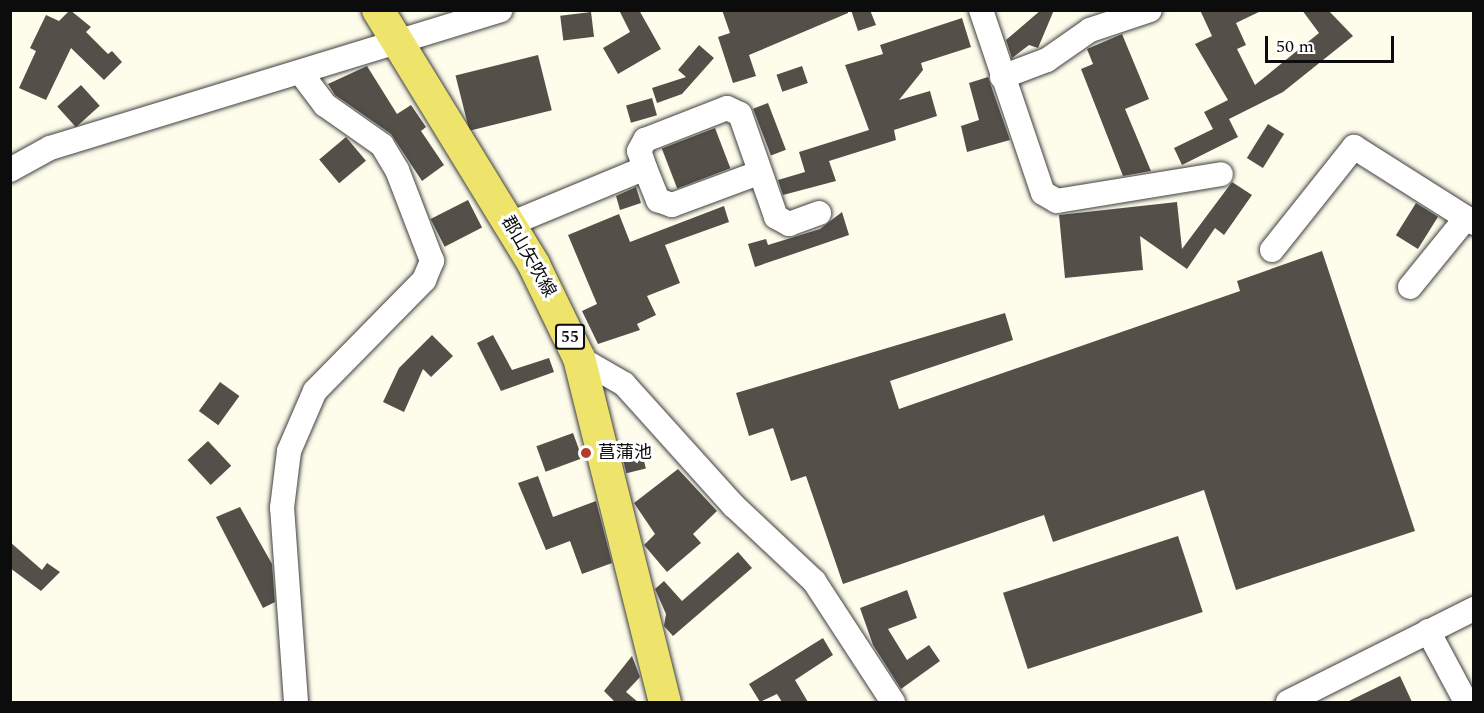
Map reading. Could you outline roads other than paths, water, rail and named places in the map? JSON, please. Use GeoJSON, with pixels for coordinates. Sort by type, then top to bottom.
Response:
{"type":"FeatureCollection","features":[{"type":"Feature","properties":{"kind":"main road","name":"郡山矢吹線"},"geometry":{"type":"LineString","coordinates":[[378,10],[510,224],[579,358],[665,702]]}},
{"type":"Feature","properties":{"kind":"street"},"geometry":{"type":"LineString","coordinates":[[10,170],[50,148],[399,43],[500,10]]}},
{"type":"Feature","properties":{"kind":"street"},"geometry":{"type":"LineString","coordinates":[[981,10],[1043,193],[1057,201],[1221,174]]}},
{"type":"Feature","properties":{"kind":"street"},"geometry":{"type":"LineString","coordinates":[[1002,77],[1047,60],[1090,30],[1150,10]]}},
{"type":"Feature","properties":{"kind":"street"},"geometry":{"type":"LineString","coordinates":[[296,702],[282,508],[289,451],[315,391],[424,280],[432,261],[397,170],[382,145],[325,105],[300,72]]}},
{"type":"Feature","properties":{"kind":"street"},"geometry":{"type":"LineString","coordinates":[[758,173],[672,206],[658,200],[639,151],[645,140],[727,108],[740,114],[758,173],[776,218],[789,224],[819,213]]}},
{"type":"Feature","properties":{"kind":"street"},"geometry":{"type":"LineString","coordinates":[[1272,250],[1354,147],[1470,220],[1410,287]]}},
{"type":"Feature","properties":{"kind":"street"},"geometry":{"type":"LineString","coordinates":[[510,224],[645,168]]}},
{"type":"Feature","properties":{"kind":"street"},"geometry":{"type":"LineString","coordinates":[[579,358],[624,384],[734,506],[813,581],[893,702]]}},
{"type":"Feature","properties":{"kind":"street"},"geometry":{"type":"LineString","coordinates":[[1288,702],[1473,609]]}},
{"type":"Feature","properties":{"kind":"street"},"geometry":{"type":"LineString","coordinates":[[1428,631],[1466,702]]}},
{"type":"Feature","properties":{"kind":"place","name":"菖蒲池"},"geometry":{"type":"Point","coordinates":[586,453]}}]}
